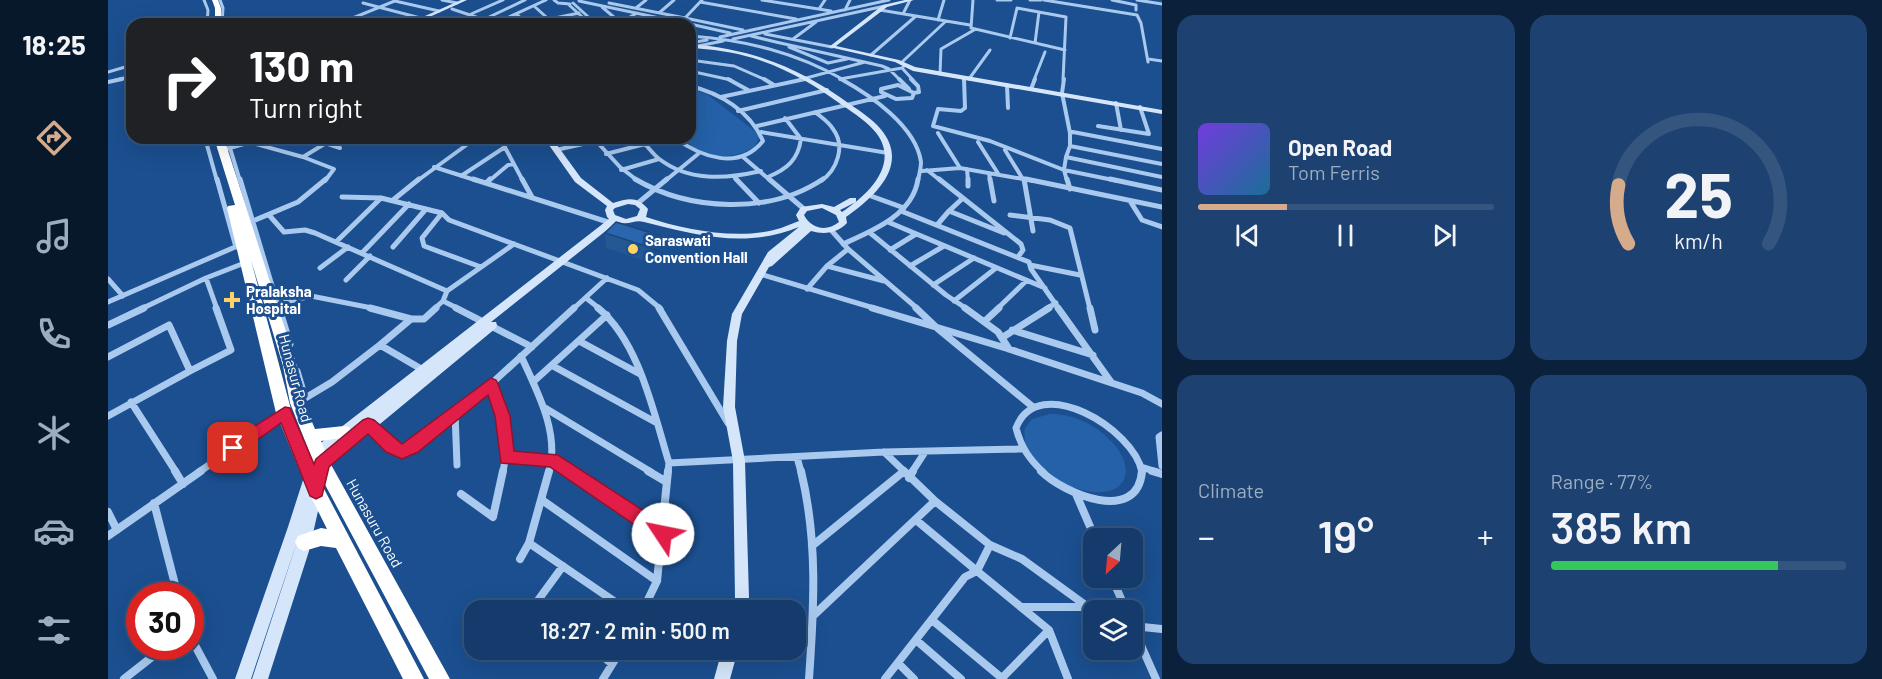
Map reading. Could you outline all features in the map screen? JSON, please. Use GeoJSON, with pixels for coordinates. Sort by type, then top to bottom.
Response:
{"type":"FeatureCollection","features":[{"type":"Feature","properties":{"kind":"highway"},"geometry":{"type":"LineString","coordinates":[[209,0],[212,18]]}},
{"type":"Feature","properties":{"kind":"highway"},"geometry":{"type":"LineString","coordinates":[[214,0],[219,18]]}},
{"type":"Feature","properties":{"kind":"highway","name":"Hunasur Road"},"geometry":{"type":"LineString","coordinates":[[213,144],[243,244],[285,413],[313,484],[414,679]]}},
{"type":"Feature","properties":{"kind":"highway","name":"Hunasuru Road"},"geometry":{"type":"LineString","coordinates":[[225,144],[243,244],[274,305],[311,436],[320,458],[440,679]]}},
{"type":"Feature","properties":{"kind":"highway"},"geometry":{"type":"LineString","coordinates":[[311,436],[344,432]]}},
{"type":"Feature","properties":{"kind":"highway"},"geometry":{"type":"LineString","coordinates":[[304,542],[321,537],[342,540]]}},
{"type":"Feature","properties":{"kind":"street"},"geometry":{"type":"LineString","coordinates":[[204,0],[208,10],[207,18]]}},
{"type":"Feature","properties":{"kind":"street"},"geometry":{"type":"LineString","coordinates":[[220,0],[223,8],[221,18]]}},
{"type":"Feature","properties":{"kind":"street"},"geometry":{"type":"LineString","coordinates":[[353,18],[396,0],[439,11]]}},
{"type":"Feature","properties":{"kind":"street"},"geometry":{"type":"LineString","coordinates":[[442,0],[457,3]]}},
{"type":"Feature","properties":{"kind":"street"},"geometry":{"type":"LineString","coordinates":[[428,18],[465,0]]}},
{"type":"Feature","properties":{"kind":"street"},"geometry":{"type":"LineString","coordinates":[[436,18],[474,0]]}},
{"type":"Feature","properties":{"kind":"street"},"geometry":{"type":"LineString","coordinates":[[470,15],[503,0]]}},
{"type":"Feature","properties":{"kind":"street"},"geometry":{"type":"LineString","coordinates":[[486,18],[525,0]]}},
{"type":"Feature","properties":{"kind":"street"},"geometry":{"type":"LineString","coordinates":[[508,18],[546,0]]}},
{"type":"Feature","properties":{"kind":"street"},"geometry":{"type":"LineString","coordinates":[[554,0],[568,4],[583,18]]}},
{"type":"Feature","properties":{"kind":"street"},"geometry":{"type":"LineString","coordinates":[[568,4],[579,0],[659,18]]}},
{"type":"Feature","properties":{"kind":"street"},"geometry":{"type":"LineString","coordinates":[[595,0],[685,18],[701,1],[800,20]]}},
{"type":"Feature","properties":{"kind":"street"},"geometry":{"type":"LineString","coordinates":[[639,0],[646,1]]}},
{"type":"Feature","properties":{"kind":"street"},"geometry":{"type":"LineString","coordinates":[[659,12],[674,0]]}},
{"type":"Feature","properties":{"kind":"street"},"geometry":{"type":"LineString","coordinates":[[762,0],[847,12],[870,18]]}},
{"type":"Feature","properties":{"kind":"street"},"geometry":{"type":"LineString","coordinates":[[794,5],[798,0]]}},
{"type":"Feature","properties":{"kind":"street"},"geometry":{"type":"LineString","coordinates":[[819,9],[825,0]]}},
{"type":"Feature","properties":{"kind":"street"},"geometry":{"type":"LineString","coordinates":[[847,12],[850,0]]}},
{"type":"Feature","properties":{"kind":"street"},"geometry":{"type":"LineString","coordinates":[[868,7],[869,0]]}},
{"type":"Feature","properties":{"kind":"street"},"geometry":{"type":"LineString","coordinates":[[696,44],[734,34],[760,33],[868,7],[883,7],[911,0]]}},
{"type":"Feature","properties":{"kind":"street"},"geometry":{"type":"LineString","coordinates":[[903,14],[911,0]]}},
{"type":"Feature","properties":{"kind":"street"},"geometry":{"type":"LineString","coordinates":[[938,20],[944,0]]}},
{"type":"Feature","properties":{"kind":"street"},"geometry":{"type":"LineString","coordinates":[[970,25],[973,0]]}},
{"type":"Feature","properties":{"kind":"street"},"geometry":{"type":"LineString","coordinates":[[997,0],[1011,0]]}},
{"type":"Feature","properties":{"kind":"street"},"geometry":{"type":"LineString","coordinates":[[1030,0],[1043,0],[1137,15],[1141,23],[1148,60],[1162,61]]}},
{"type":"Feature","properties":{"kind":"street"},"geometry":{"type":"LineString","coordinates":[[1112,0],[1136,5]]}},
{"type":"Feature","properties":{"kind":"street"},"geometry":{"type":"LineString","coordinates":[[1136,10],[1137,0],[1162,4]]}},
{"type":"Feature","properties":{"kind":"street"},"geometry":{"type":"LineString","coordinates":[[636,8],[646,1]]}},
{"type":"Feature","properties":{"kind":"street"},"geometry":{"type":"LineString","coordinates":[[363,3],[409,18]]}},
{"type":"Feature","properties":{"kind":"street"},"geometry":{"type":"LineString","coordinates":[[573,3],[589,18]]}},
{"type":"Feature","properties":{"kind":"street"},"geometry":{"type":"LineString","coordinates":[[600,5],[615,18]]}},
{"type":"Feature","properties":{"kind":"street"},"geometry":{"type":"LineString","coordinates":[[534,6],[548,18]]}},
{"type":"Feature","properties":{"kind":"street"},"geometry":{"type":"LineString","coordinates":[[792,18],[802,6]]}},
{"type":"Feature","properties":{"kind":"street"},"geometry":{"type":"LineString","coordinates":[[868,7],[883,7],[903,14],[970,25],[974,30],[1065,50]]}},
{"type":"Feature","properties":{"kind":"street"},"geometry":{"type":"LineString","coordinates":[[868,7],[883,7]]}},
{"type":"Feature","properties":{"kind":"street"},"geometry":{"type":"LineString","coordinates":[[832,47],[883,7]]}},
{"type":"Feature","properties":{"kind":"street"},"geometry":{"type":"LineString","coordinates":[[452,9],[480,18]]}},
{"type":"Feature","properties":{"kind":"street"},"geometry":{"type":"LineString","coordinates":[[1010,38],[1017,9],[1066,18],[1062,93],[1070,133],[1070,146],[1064,170],[1070,189]]}},
{"type":"Feature","properties":{"kind":"street"},"geometry":{"type":"LineString","coordinates":[[613,16],[622,10]]}},
{"type":"Feature","properties":{"kind":"street"},"geometry":{"type":"LineString","coordinates":[[696,45],[729,40],[836,12]]}},
{"type":"Feature","properties":{"kind":"street"},"geometry":{"type":"LineString","coordinates":[[1035,43],[1039,12]]}},
{"type":"Feature","properties":{"kind":"street"},"geometry":{"type":"LineString","coordinates":[[629,18],[637,13]]}},
{"type":"Feature","properties":{"kind":"street"},"geometry":{"type":"LineString","coordinates":[[516,14],[521,18]]}},
{"type":"Feature","properties":{"kind":"street"},"geometry":{"type":"LineString","coordinates":[[566,18],[579,14]]}},
{"type":"Feature","properties":{"kind":"street"},"geometry":{"type":"LineString","coordinates":[[646,18],[650,16]]}},
{"type":"Feature","properties":{"kind":"street"},"geometry":{"type":"LineString","coordinates":[[871,55],[916,16]]}},
{"type":"Feature","properties":{"kind":"street"},"geometry":{"type":"LineString","coordinates":[[793,39],[819,20]]}},
{"type":"Feature","properties":{"kind":"street"},"geometry":{"type":"LineString","coordinates":[[696,21],[889,69],[914,93]]}},
{"type":"Feature","properties":{"kind":"street"},"geometry":{"type":"LineString","coordinates":[[840,79],[902,66],[946,21]]}},
{"type":"Feature","properties":{"kind":"street"},"geometry":{"type":"LineString","coordinates":[[696,26],[734,34]]}},
{"type":"Feature","properties":{"kind":"street"},"geometry":{"type":"LineString","coordinates":[[696,32],[702,27]]}},
{"type":"Feature","properties":{"kind":"street"},"geometry":{"type":"LineString","coordinates":[[940,74],[941,49],[974,30]]}},
{"type":"Feature","properties":{"kind":"street"},"geometry":{"type":"LineString","coordinates":[[760,33],[871,55],[902,66],[940,74],[1062,93],[1162,112]]}},
{"type":"Feature","properties":{"kind":"street"},"geometry":{"type":"LineString","coordinates":[[696,36],[775,49],[814,65],[871,98],[892,114],[914,139],[924,170],[919,187],[902,209],[888,222],[845,246],[807,289]]}},
{"type":"Feature","properties":{"kind":"street"},"geometry":{"type":"LineString","coordinates":[[776,42],[828,63]]}},
{"type":"Feature","properties":{"kind":"street"},"geometry":{"type":"LineString","coordinates":[[696,47],[756,56],[781,64],[825,91],[878,131],[885,152],[881,182],[870,196],[838,213]]}},
{"type":"Feature","properties":{"kind":"street"},"geometry":{"type":"LineString","coordinates":[[990,50],[966,78],[965,108],[961,111],[938,109],[933,126],[990,141],[1064,170],[1162,190]]}},
{"type":"Feature","properties":{"kind":"street"},"geometry":{"type":"LineString","coordinates":[[1031,89],[1045,52]]}},
{"type":"Feature","properties":{"kind":"street"},"geometry":{"type":"LineString","coordinates":[[814,65],[851,58]]}},
{"type":"Feature","properties":{"kind":"street"},"geometry":{"type":"LineString","coordinates":[[696,60],[742,69],[774,85]]}},
{"type":"Feature","properties":{"kind":"street"},"geometry":{"type":"LineString","coordinates":[[721,97],[806,79],[865,62]]}},
{"type":"Feature","properties":{"kind":"street"},"geometry":{"type":"LineString","coordinates":[[108,72],[126,66]]}},
{"type":"Feature","properties":{"kind":"street"},"geometry":{"type":"LineString","coordinates":[[757,126],[871,98],[885,96],[906,99],[915,96],[914,93],[921,89],[902,66]]}},
{"type":"Feature","properties":{"kind":"street"},"geometry":{"type":"LineString","coordinates":[[696,72],[727,78],[748,90]]}},
{"type":"Feature","properties":{"kind":"street"},"geometry":{"type":"LineString","coordinates":[[108,82],[126,78]]}},
{"type":"Feature","properties":{"kind":"street"},"geometry":{"type":"LineString","coordinates":[[885,96],[881,89],[885,86],[892,85],[909,89]]}},
{"type":"Feature","properties":{"kind":"street"},"geometry":{"type":"LineString","coordinates":[[1007,85],[1008,108]]}},
{"type":"Feature","properties":{"kind":"street"},"geometry":{"type":"LineString","coordinates":[[684,144],[698,154],[743,157],[757,151],[763,141],[757,126],[721,97],[708,90],[696,87]]}},
{"type":"Feature","properties":{"kind":"street"},"geometry":{"type":"LineString","coordinates":[[738,111],[825,91]]}},
{"type":"Feature","properties":{"kind":"street"},"geometry":{"type":"LineString","coordinates":[[1116,103],[1121,130]]}},
{"type":"Feature","properties":{"kind":"street"},"geometry":{"type":"LineString","coordinates":[[1098,126],[1150,134],[1140,107]]}},
{"type":"Feature","properties":{"kind":"street"},"geometry":{"type":"LineString","coordinates":[[598,144],[621,170],[637,181],[657,190],[704,201],[732,204],[759,203],[790,196],[822,181],[839,159],[839,145],[833,128],[815,112]]}},
{"type":"Feature","properties":{"kind":"street"},"geometry":{"type":"LineString","coordinates":[[785,118],[801,139]]}},
{"type":"Feature","properties":{"kind":"street"},"geometry":{"type":"LineString","coordinates":[[761,132],[885,152]]}},
{"type":"Feature","properties":{"kind":"street"},"geometry":{"type":"LineString","coordinates":[[1070,133],[1162,149]]}},
{"type":"Feature","properties":{"kind":"street"},"geometry":{"type":"LineString","coordinates":[[938,134],[960,168]]}},
{"type":"Feature","properties":{"kind":"street"},"geometry":{"type":"LineString","coordinates":[[768,177],[784,171],[796,161],[801,139]]}},
{"type":"Feature","properties":{"kind":"street"},"geometry":{"type":"LineString","coordinates":[[978,142],[999,175]]}},
{"type":"Feature","properties":{"kind":"street"},"geometry":{"type":"LineString","coordinates":[[108,302],[243,244],[207,144]]}},
{"type":"Feature","properties":{"kind":"street"},"geometry":{"type":"LineString","coordinates":[[225,144],[253,221],[274,305],[311,297],[386,311],[411,319],[424,319],[442,301],[447,291],[514,244]]}},
{"type":"Feature","properties":{"kind":"street"},"geometry":{"type":"LineString","coordinates":[[253,221],[308,196],[334,169],[303,157],[256,144]]}},
{"type":"Feature","properties":{"kind":"street"},"geometry":{"type":"LineString","coordinates":[[303,157],[324,144]]}},
{"type":"Feature","properties":{"kind":"street"},"geometry":{"type":"LineString","coordinates":[[329,144],[340,148]]}},
{"type":"Feature","properties":{"kind":"street"},"geometry":{"type":"LineString","coordinates":[[393,201],[434,166],[467,144]]}},
{"type":"Feature","properties":{"kind":"street"},"geometry":{"type":"LineString","coordinates":[[503,144],[532,197]]}},
{"type":"Feature","properties":{"kind":"street"},"geometry":{"type":"LineString","coordinates":[[554,144],[578,180],[615,204],[638,203],[657,190],[698,154]]}},
{"type":"Feature","properties":{"kind":"street"},"geometry":{"type":"LineString","coordinates":[[557,144],[559,150]]}},
{"type":"Feature","properties":{"kind":"street"},"geometry":{"type":"LineString","coordinates":[[559,150],[588,144]]}},
{"type":"Feature","properties":{"kind":"street"},"geometry":{"type":"LineString","coordinates":[[606,154],[645,144],[659,159],[679,171],[715,178],[735,178],[761,171]]}},
{"type":"Feature","properties":{"kind":"street"},"geometry":{"type":"LineString","coordinates":[[1070,146],[1162,164]]}},
{"type":"Feature","properties":{"kind":"street"},"geometry":{"type":"LineString","coordinates":[[461,176],[505,147]]}},
{"type":"Feature","properties":{"kind":"street"},"geometry":{"type":"LineString","coordinates":[[1005,150],[1024,178],[1033,231]]}},
{"type":"Feature","properties":{"kind":"street"},"geometry":{"type":"LineString","coordinates":[[838,213],[863,194],[874,180],[885,152]]}},
{"type":"Feature","properties":{"kind":"street"},"geometry":{"type":"LineString","coordinates":[[742,600],[739,461],[729,407],[732,341],[737,314],[762,271],[805,223],[804,209],[743,157]]}},
{"type":"Feature","properties":{"kind":"street"},"geometry":{"type":"LineString","coordinates":[[1066,157],[1162,177]]}},
{"type":"Feature","properties":{"kind":"street"},"geometry":{"type":"LineString","coordinates":[[621,170],[659,159]]}},
{"type":"Feature","properties":{"kind":"street"},"geometry":{"type":"LineString","coordinates":[[486,183],[508,165],[514,164]]}},
{"type":"Feature","properties":{"kind":"street"},"geometry":{"type":"LineString","coordinates":[[434,166],[615,221],[631,222],[642,217],[671,228],[738,235],[777,232],[805,223],[831,230],[845,246],[932,321],[937,328],[1033,407]]}},
{"type":"Feature","properties":{"kind":"street"},"geometry":{"type":"LineString","coordinates":[[924,170],[967,169],[1024,178],[1162,207]]}},
{"type":"Feature","properties":{"kind":"street"},"geometry":{"type":"LineString","coordinates":[[967,169],[969,186]]}},
{"type":"Feature","properties":{"kind":"street"},"geometry":{"type":"LineString","coordinates":[[924,170],[1013,236],[1021,244],[1023,250],[1018,257]]}},
{"type":"Feature","properties":{"kind":"street"},"geometry":{"type":"LineString","coordinates":[[989,173],[994,201]]}},
{"type":"Feature","properties":{"kind":"street"},"geometry":{"type":"LineString","coordinates":[[735,178],[759,203]]}},
{"type":"Feature","properties":{"kind":"street"},"geometry":{"type":"LineString","coordinates":[[870,196],[1029,262],[1111,382]]}},
{"type":"Feature","properties":{"kind":"street"},"geometry":{"type":"LineString","coordinates":[[342,197],[381,198],[442,213],[448,220],[638,290],[662,310],[732,429]]}},
{"type":"Feature","properties":{"kind":"street"},"geometry":{"type":"LineString","coordinates":[[337,242],[381,198]]}},
{"type":"Feature","properties":{"kind":"street"},"geometry":{"type":"LineString","coordinates":[[937,225],[963,198]]}},
{"type":"Feature","properties":{"kind":"street"},"geometry":{"type":"LineString","coordinates":[[1130,201],[1138,219],[1143,223],[1162,227]]}},
{"type":"Feature","properties":{"kind":"street"},"geometry":{"type":"LineString","coordinates":[[638,203],[644,209],[642,217]]}},
{"type":"Feature","properties":{"kind":"street"},"geometry":{"type":"LineString","coordinates":[[362,253],[409,204]]}},
{"type":"Feature","properties":{"kind":"street"},"geometry":{"type":"LineString","coordinates":[[615,204],[609,214],[615,221]]}},
{"type":"Feature","properties":{"kind":"street"},"geometry":{"type":"LineString","coordinates":[[804,209],[822,206],[838,213],[843,220],[841,226],[831,230]]}},
{"type":"Feature","properties":{"kind":"street"},"geometry":{"type":"LineString","coordinates":[[393,247],[426,209]]}},
{"type":"Feature","properties":{"kind":"street"},"geometry":{"type":"LineString","coordinates":[[949,211],[1013,236]]}},
{"type":"Feature","properties":{"kind":"street"},"geometry":{"type":"LineString","coordinates":[[442,213],[422,238],[424,246],[481,267]]}},
{"type":"Feature","properties":{"kind":"street"},"geometry":{"type":"LineString","coordinates":[[269,215],[284,232],[305,230],[348,246],[447,291]]}},
{"type":"Feature","properties":{"kind":"street"},"geometry":{"type":"LineString","coordinates":[[1010,215],[1062,223],[1070,228],[1095,330]]}},
{"type":"Feature","properties":{"kind":"street"},"geometry":{"type":"LineString","coordinates":[[320,458],[368,425],[615,221]]}},
{"type":"Feature","properties":{"kind":"street"},"geometry":{"type":"LineString","coordinates":[[888,222],[1045,288]]}},
{"type":"Feature","properties":{"kind":"street"},"geometry":{"type":"LineString","coordinates":[[869,232],[954,302],[985,321],[1002,337],[1009,349]]}},
{"type":"Feature","properties":{"kind":"street"},"geometry":{"type":"LineString","coordinates":[[890,250],[916,234]]}},
{"type":"Feature","properties":{"kind":"street"},"geometry":{"type":"LineString","coordinates":[[320,268],[348,246]]}},
{"type":"Feature","properties":{"kind":"street"},"geometry":{"type":"LineString","coordinates":[[910,266],[944,246]]}},
{"type":"Feature","properties":{"kind":"street"},"geometry":{"type":"LineString","coordinates":[[346,280],[370,256]]}},
{"type":"Feature","properties":{"kind":"street"},"geometry":{"type":"LineString","coordinates":[[933,285],[974,258]]}},
{"type":"Feature","properties":{"kind":"street"},"geometry":{"type":"LineString","coordinates":[[108,325],[206,278],[247,262]]}},
{"type":"Feature","properties":{"kind":"street"},"geometry":{"type":"LineString","coordinates":[[1030,265],[1080,275]]}},
{"type":"Feature","properties":{"kind":"street"},"geometry":{"type":"LineString","coordinates":[[827,267],[886,281]]}},
{"type":"Feature","properties":{"kind":"street"},"geometry":{"type":"LineString","coordinates":[[954,302],[996,268]]}},
{"type":"Feature","properties":{"kind":"street"},"geometry":{"type":"LineString","coordinates":[[762,271],[807,289],[1111,382],[1142,393],[1162,404]]}},
{"type":"Feature","properties":{"kind":"street"},"geometry":{"type":"LineString","coordinates":[[108,405],[110,414],[231,350],[206,278]]}},
{"type":"Feature","properties":{"kind":"street"},"geometry":{"type":"LineString","coordinates":[[368,425],[392,447],[402,452],[412,447],[491,384],[607,278]]}},
{"type":"Feature","properties":{"kind":"street"},"geometry":{"type":"LineString","coordinates":[[108,279],[123,296]]}},
{"type":"Feature","properties":{"kind":"street"},"geometry":{"type":"LineString","coordinates":[[985,321],[1026,281]]}},
{"type":"Feature","properties":{"kind":"street"},"geometry":{"type":"LineString","coordinates":[[586,298],[607,315],[625,342],[640,375],[669,463],[665,481],[663,534],[657,581],[648,600]]}},
{"type":"Feature","properties":{"kind":"street"},"geometry":{"type":"LineString","coordinates":[[442,301],[532,347]]}},
{"type":"Feature","properties":{"kind":"street"},"geometry":{"type":"LineString","coordinates":[[1002,337],[1056,303]]}},
{"type":"Feature","properties":{"kind":"street"},"geometry":{"type":"LineString","coordinates":[[533,382],[607,315]]}},
{"type":"Feature","properties":{"kind":"street"},"geometry":{"type":"LineString","coordinates":[[301,400],[332,382],[411,319]]}},
{"type":"Feature","properties":{"kind":"street"},"geometry":{"type":"LineString","coordinates":[[243,679],[313,484],[320,458],[344,432],[423,370],[488,324]]}},
{"type":"Feature","properties":{"kind":"street"},"geometry":{"type":"LineString","coordinates":[[108,357],[169,325],[190,371]]}},
{"type":"Feature","properties":{"kind":"street"},"geometry":{"type":"LineString","coordinates":[[1012,330],[1094,355]]}},
{"type":"Feature","properties":{"kind":"street"},"geometry":{"type":"LineString","coordinates":[[579,341],[640,375]]}},
{"type":"Feature","properties":{"kind":"street"},"geometry":{"type":"LineString","coordinates":[[380,345],[423,370]]}},
{"type":"Feature","properties":{"kind":"street"},"geometry":{"type":"LineString","coordinates":[[520,559],[529,543],[552,460],[545,408],[521,356]]}},
{"type":"Feature","properties":{"kind":"street"},"geometry":{"type":"LineString","coordinates":[[553,366],[657,423]]}},
{"type":"Feature","properties":{"kind":"street"},"geometry":{"type":"LineString","coordinates":[[461,494],[493,517],[506,458],[503,416],[491,384]]}},
{"type":"Feature","properties":{"kind":"street"},"geometry":{"type":"LineString","coordinates":[[131,402],[183,484]]}},
{"type":"Feature","properties":{"kind":"street"},"geometry":{"type":"LineString","coordinates":[[1061,405],[1095,417],[1125,439],[1141,467],[1142,479],[1137,490],[1127,497],[1095,500],[1076,494],[1043,475],[1021,449],[1016,428],[1019,419],[1033,407],[1061,405]]}},
{"type":"Feature","properties":{"kind":"street"},"geometry":{"type":"LineString","coordinates":[[545,408],[665,481]]}},
{"type":"Feature","properties":{"kind":"street"},"geometry":{"type":"LineString","coordinates":[[108,536],[285,413]]}},
{"type":"Feature","properties":{"kind":"street"},"geometry":{"type":"LineString","coordinates":[[455,413],[457,465]]}},
{"type":"Feature","properties":{"kind":"street"},"geometry":{"type":"LineString","coordinates":[[1162,435],[1159,437],[1162,466]]}},
{"type":"Feature","properties":{"kind":"street"},"geometry":{"type":"LineString","coordinates":[[669,463],[884,452],[1021,449]]}},
{"type":"Feature","properties":{"kind":"street"},"geometry":{"type":"LineString","coordinates":[[884,452],[935,501],[990,545],[1022,559],[1083,603]]}},
{"type":"Feature","properties":{"kind":"street"},"geometry":{"type":"LineString","coordinates":[[812,546],[906,475],[925,452]]}},
{"type":"Feature","properties":{"kind":"street"},"geometry":{"type":"LineString","coordinates":[[797,457],[810,507],[814,615],[809,679]]}},
{"type":"Feature","properties":{"kind":"street"},"geometry":{"type":"LineString","coordinates":[[506,458],[552,460],[663,534]]}},
{"type":"Feature","properties":{"kind":"street"},"geometry":{"type":"LineString","coordinates":[[1141,467],[1162,474]]}},
{"type":"Feature","properties":{"kind":"street"},"geometry":{"type":"LineString","coordinates":[[260,679],[304,542],[313,484]]}},
{"type":"Feature","properties":{"kind":"street"},"geometry":{"type":"LineString","coordinates":[[1076,494],[1091,528]]}},
{"type":"Feature","properties":{"kind":"street"},"geometry":{"type":"LineString","coordinates":[[542,500],[657,581]]}},
{"type":"Feature","properties":{"kind":"street"},"geometry":{"type":"LineString","coordinates":[[814,615],[935,501]]}},
{"type":"Feature","properties":{"kind":"street"},"geometry":{"type":"LineString","coordinates":[[154,503],[174,582]]}},
{"type":"Feature","properties":{"kind":"street"},"geometry":{"type":"LineString","coordinates":[[108,512],[117,530]]}},
{"type":"Feature","properties":{"kind":"street"},"geometry":{"type":"LineString","coordinates":[[916,520],[1049,630],[1068,679]]}},
{"type":"Feature","properties":{"kind":"street"},"geometry":{"type":"LineString","coordinates":[[529,543],[612,600]]}},
{"type":"Feature","properties":{"kind":"street"},"geometry":{"type":"LineString","coordinates":[[885,679],[965,577],[977,571],[990,545]]}},
{"type":"Feature","properties":{"kind":"street"},"geometry":{"type":"LineString","coordinates":[[538,600],[563,566]]}},
{"type":"Feature","properties":{"kind":"street"},"geometry":{"type":"LineString","coordinates":[[1021,607],[1083,607]]}},
{"type":"Feature","properties":{"kind":"street"},"geometry":{"type":"LineString","coordinates":[[932,620],[1002,679],[1049,630]]}},
{"type":"Feature","properties":{"kind":"street"},"geometry":{"type":"LineString","coordinates":[[1143,626],[1162,629]]}},
{"type":"Feature","properties":{"kind":"street"},"geometry":{"type":"LineString","coordinates":[[916,640],[961,679]]}},
{"type":"Feature","properties":{"kind":"street"},"geometry":{"type":"LineString","coordinates":[[1143,648],[1156,679]]}},
{"type":"Feature","properties":{"kind":"street"},"geometry":{"type":"LineString","coordinates":[[124,679],[148,660]]}},
{"type":"Feature","properties":{"kind":"street"},"geometry":{"type":"LineString","coordinates":[[203,660],[213,679]]}},
{"type":"Feature","properties":{"kind":"street"},"geometry":{"type":"LineString","coordinates":[[608,660],[612,663]]}},
{"type":"Feature","properties":{"kind":"street"},"geometry":{"type":"LineString","coordinates":[[603,679],[614,660]]}},
{"type":"Feature","properties":{"kind":"street"},"geometry":{"type":"LineString","coordinates":[[722,679],[727,660]]}},
{"type":"Feature","properties":{"kind":"street"},"geometry":{"type":"LineString","coordinates":[[898,663],[914,679]]}},
{"type":"Feature","properties":{"kind":"shaded area"},"geometry":{"type":"Polygon","coordinates":[[[696,90],[708,95],[757,133],[759,138],[755,146],[735,155],[712,156],[690,144],[696,144],[696,90]]]}},
{"type":"Feature","properties":{"kind":"shaded area"},"geometry":{"type":"Polygon","coordinates":[[[1059,414],[1083,421],[1111,441],[1124,461],[1126,471],[1119,486],[1101,492],[1080,490],[1058,479],[1039,463],[1026,445],[1025,428],[1032,419],[1059,414]]]}},
{"type":"Feature","properties":{"kind":"building"},"geometry":{"type":"Polygon","coordinates":[[[616,222],[661,236],[652,248],[605,233],[616,222]]]}},
{"type":"Feature","properties":{"kind":"place","name":"Saraswati Convention Hall"},"geometry":{"type":"Point","coordinates":[633,249]}},
{"type":"Feature","properties":{"kind":"place","name":"Pralaksha Hospital"},"geometry":{"type":"Point","coordinates":[232,300]}},
{"type":"Feature","properties":{"kind":"route"},"geometry":{"type":"LineString","coordinates":[[233,448],[285,413],[316,491],[322,464],[368,425],[392,447],[402,452],[412,447],[491,384],[503,416],[506,458],[552,460],[663,534]]}}]}
